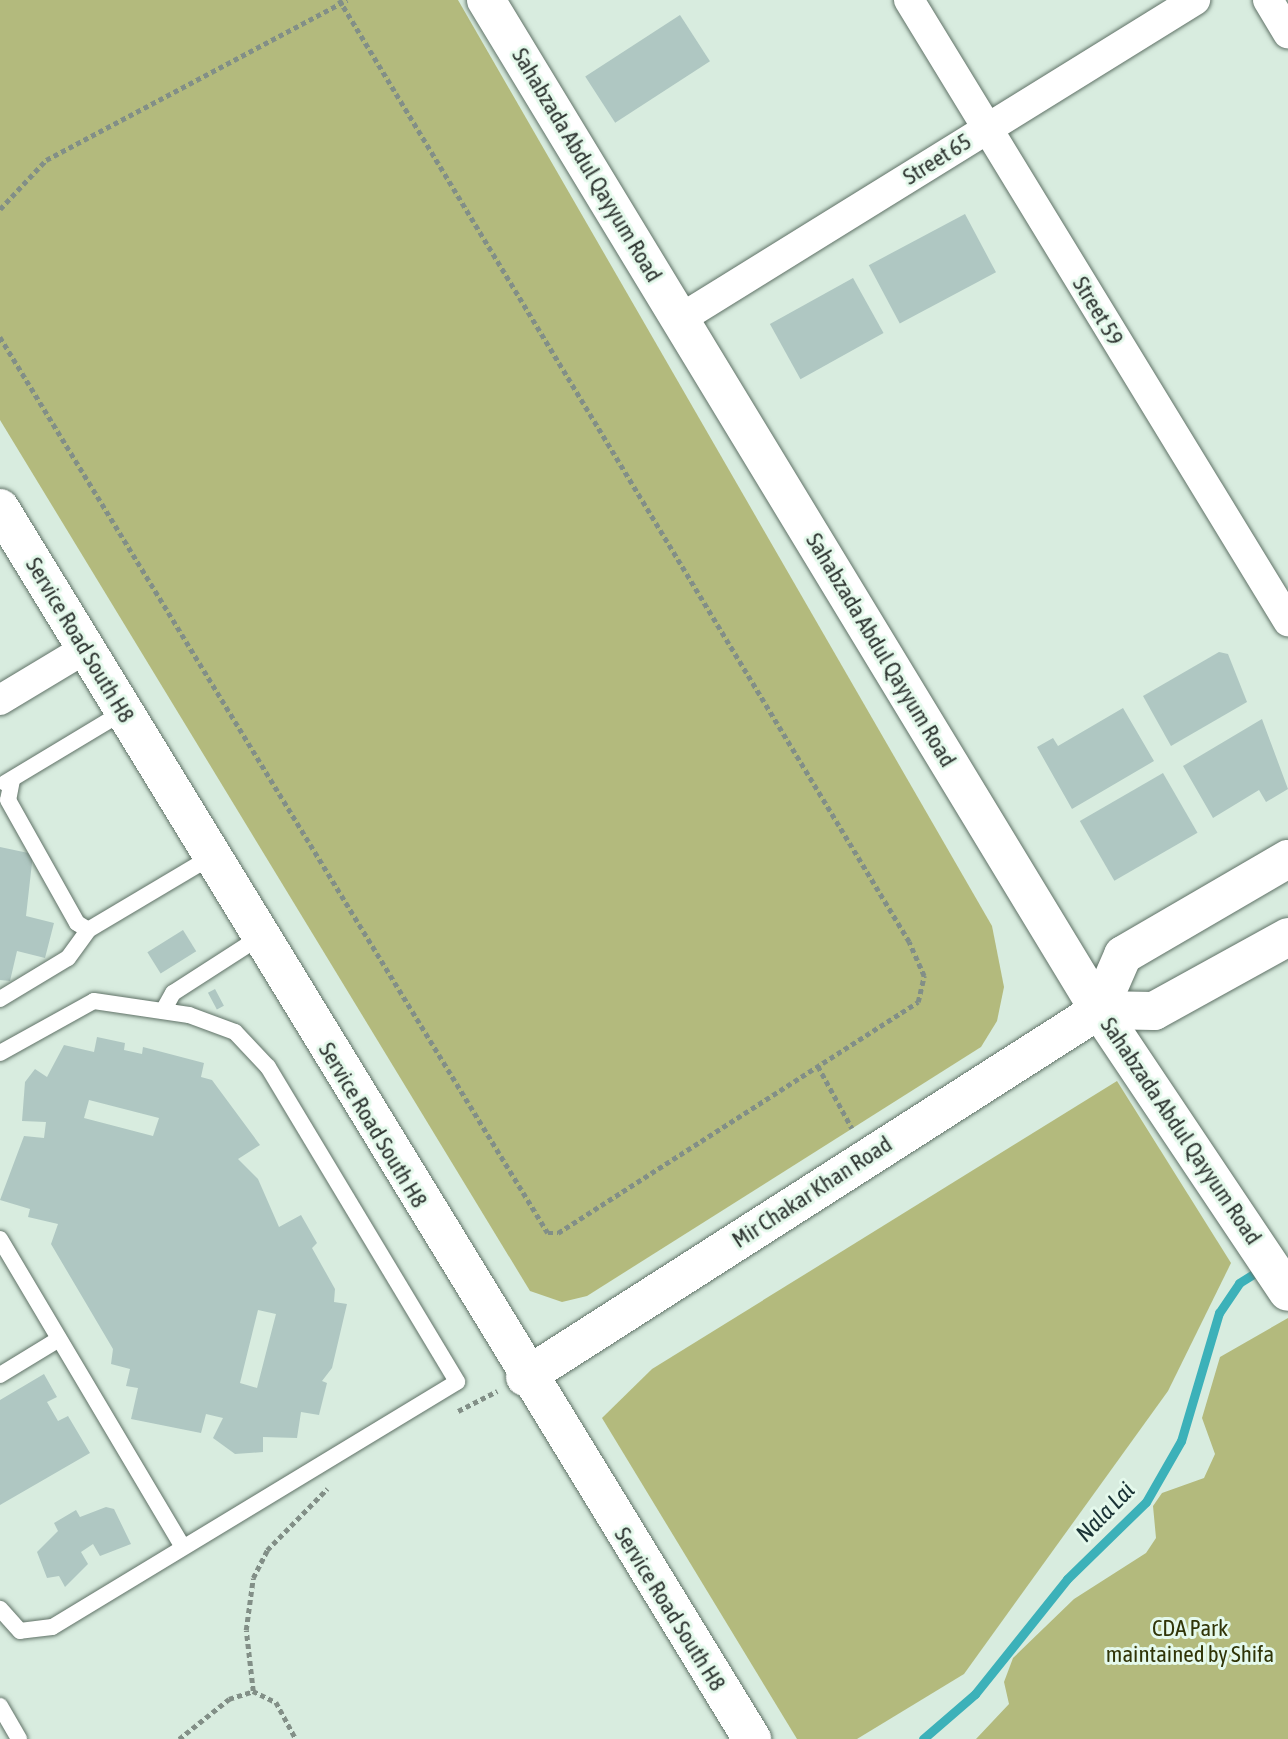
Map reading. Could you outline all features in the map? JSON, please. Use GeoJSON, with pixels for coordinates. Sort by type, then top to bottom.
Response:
{"type":"FeatureCollection","features":[{"type":"Feature","properties":{"kind":"street","name":"Sahabzada Abdul Qayyum Road"},"geometry":{"type":"LineString","coordinates":[[486,0],[1099,1010],[1234,1205],[1288,1292]]}},
{"type":"Feature","properties":{"kind":"street","name":"Street 59"},"geometry":{"type":"LineString","coordinates":[[909,0],[1288,621]]}},
{"type":"Feature","properties":{"kind":"street","name":"Street 65"},"geometry":{"type":"LineString","coordinates":[[680,319],[1195,0]]}},
{"type":"Feature","properties":{"kind":"street"},"geometry":{"type":"LineString","coordinates":[[1268,0],[1288,33]]}},
{"type":"Feature","properties":{"kind":"street","name":"Service Road South H8"},"geometry":{"type":"LineString","coordinates":[[0,508],[526,1377],[752,1739]]}},
{"type":"Feature","properties":{"kind":"street"},"geometry":{"type":"LineString","coordinates":[[0,701],[86,649]]}},
{"type":"Feature","properties":{"kind":"street"},"geometry":{"type":"LineString","coordinates":[[1288,859],[1123,955],[1099,1010],[1154,1011],[1288,937]]}},
{"type":"Feature","properties":{"kind":"street","name":"Mir Chakar Khan Road"},"geometry":{"type":"LineString","coordinates":[[526,1377],[867,1156],[1099,1010]]}},
{"type":"Feature","properties":{"kind":"lane"},"geometry":{"type":"LineString","coordinates":[[88,930],[77,923],[8,800],[6,781],[123,712]]}},
{"type":"Feature","properties":{"kind":"lane"},"geometry":{"type":"LineString","coordinates":[[0,999],[68,958],[88,930],[211,857]]}},
{"type":"Feature","properties":{"kind":"lane"},"geometry":{"type":"LineString","coordinates":[[163,1011],[173,993],[260,937]]}},
{"type":"Feature","properties":{"kind":"lane"},"geometry":{"type":"LineString","coordinates":[[0,1053],[94,1001],[163,1011],[235,1032],[268,1067],[457,1382],[45,1630],[20,1631],[0,1609]]}},
{"type":"Feature","properties":{"kind":"lane"},"geometry":{"type":"LineString","coordinates":[[0,1239],[183,1547]]}},
{"type":"Feature","properties":{"kind":"lane"},"geometry":{"type":"LineString","coordinates":[[0,1375],[59,1339]]}},
{"type":"Feature","properties":{"kind":"lane"},"geometry":{"type":"LineString","coordinates":[[0,1706],[19,1739]]}},
{"type":"Feature","properties":{"kind":"path"},"geometry":{"type":"LineString","coordinates":[[0,209],[46,160],[347,0]]}},
{"type":"Feature","properties":{"kind":"path"},"geometry":{"type":"LineString","coordinates":[[0,337],[548,1233],[558,1233],[918,1002],[925,988],[919,963],[340,2]]}},
{"type":"Feature","properties":{"kind":"path"},"geometry":{"type":"LineString","coordinates":[[817,1066],[867,1156]]}},
{"type":"Feature","properties":{"kind":"path"},"geometry":{"type":"LineString","coordinates":[[453,1413],[526,1377]]}},
{"type":"Feature","properties":{"kind":"path"},"geometry":{"type":"LineString","coordinates":[[253,1691],[246,1630],[253,1578],[267,1550],[338,1480]]}},
{"type":"Feature","properties":{"kind":"path"},"geometry":{"type":"LineString","coordinates":[[179,1739],[229,1699],[253,1691],[276,1702],[296,1739]]}},
{"type":"Feature","properties":{"kind":"green space"},"geometry":{"type":"Polygon","coordinates":[[[0,0],[458,0],[992,926],[1004,987],[997,1021],[981,1047],[587,1296],[562,1302],[530,1291],[0,420],[0,0]]]}},
{"type":"Feature","properties":{"kind":"green space"},"geometry":{"type":"Polygon","coordinates":[[[1117,1081],[1231,1263],[1168,1391],[964,1674],[857,1739],[797,1739],[602,1418],[652,1369],[1117,1081]]]}},
{"type":"Feature","properties":{"kind":"green space","name":"CDA Park maintained by Shifa"},"geometry":{"type":"Polygon","coordinates":[[[1288,1318],[1288,1739],[976,1739],[1009,1704],[1004,1682],[1013,1658],[1074,1599],[1146,1553],[1156,1538],[1153,1506],[1162,1493],[1204,1478],[1215,1454],[1202,1418],[1220,1357],[1288,1318]]]}},
{"type":"Feature","properties":{"kind":"building"},"geometry":{"type":"Polygon","coordinates":[[[680,15],[710,61],[615,123],[585,77],[680,15]]]}},
{"type":"Feature","properties":{"kind":"building"},"geometry":{"type":"Polygon","coordinates":[[[965,214],[996,272],[900,323],[869,265],[965,214]]]}},
{"type":"Feature","properties":{"kind":"building"},"geometry":{"type":"Polygon","coordinates":[[[853,278],[884,333],[800,379],[770,324],[853,278]]]}},
{"type":"Feature","properties":{"kind":"building"},"geometry":{"type":"Polygon","coordinates":[[[1219,652],[1228,654],[1247,702],[1171,746],[1143,696],[1219,652]]]}},
{"type":"Feature","properties":{"kind":"building"},"geometry":{"type":"Polygon","coordinates":[[[1123,708],[1154,761],[1072,809],[1037,747],[1053,738],[1058,746],[1123,708]]]}},
{"type":"Feature","properties":{"kind":"building"},"geometry":{"type":"Polygon","coordinates":[[[1262,719],[1288,789],[1266,802],[1259,790],[1213,818],[1183,766],[1262,719]]]}},
{"type":"Feature","properties":{"kind":"building"},"geometry":{"type":"Polygon","coordinates":[[[1163,773],[1198,833],[1114,881],[1080,821],[1163,773]]]}},
{"type":"Feature","properties":{"kind":"building"},"geometry":{"type":"Polygon","coordinates":[[[0,847],[33,854],[26,916],[54,923],[45,958],[17,951],[10,981],[0,980],[0,847]]]}},
{"type":"Feature","properties":{"kind":"building"},"geometry":{"type":"Polygon","coordinates":[[[183,930],[196,951],[161,973],[147,952],[183,930]]]}},
{"type":"Feature","properties":{"kind":"building"},"geometry":{"type":"Polygon","coordinates":[[[215,989],[224,1006],[217,1010],[208,993],[215,989]]]}},
{"type":"Feature","properties":{"kind":"building"},"geometry":{"type":"Polygon","coordinates":[[[97,1037],[125,1043],[124,1050],[142,1054],[143,1047],[204,1063],[201,1077],[212,1080],[260,1145],[238,1159],[258,1179],[279,1227],[301,1215],[317,1243],[312,1248],[335,1289],[334,1302],[347,1304],[332,1368],[322,1381],[327,1383],[319,1415],[301,1412],[297,1438],[263,1437],[263,1452],[235,1454],[213,1438],[223,1418],[206,1414],[201,1433],[131,1419],[138,1388],[126,1386],[130,1369],[111,1364],[113,1349],[51,1244],[58,1224],[28,1217],[30,1209],[0,1200],[24,1136],[44,1138],[46,1122],[22,1121],[25,1082],[35,1069],[47,1077],[64,1045],[94,1052],[97,1037]],[[89,1100],[84,1118],[153,1136],[159,1118],[89,1100]],[[258,1310],[240,1383],[257,1388],[276,1314],[258,1310]]]}},
{"type":"Feature","properties":{"kind":"building"},"geometry":{"type":"Polygon","coordinates":[[[44,1374],[57,1397],[47,1402],[58,1421],[68,1416],[90,1453],[0,1505],[0,1400],[44,1374]]]}},
{"type":"Feature","properties":{"kind":"building"},"geometry":{"type":"Polygon","coordinates":[[[106,1507],[114,1509],[131,1544],[100,1556],[93,1544],[81,1552],[88,1564],[65,1587],[59,1576],[47,1578],[37,1552],[58,1531],[54,1523],[76,1510],[80,1517],[106,1507]]]}},
{"type":"Feature","properties":{"kind":"waterway","name":"Nala Lai"},"geometry":{"type":"LineString","coordinates":[[923,1739],[975,1694],[1067,1579],[1146,1502],[1181,1441],[1219,1313],[1239,1283],[1261,1269]]}}]}
